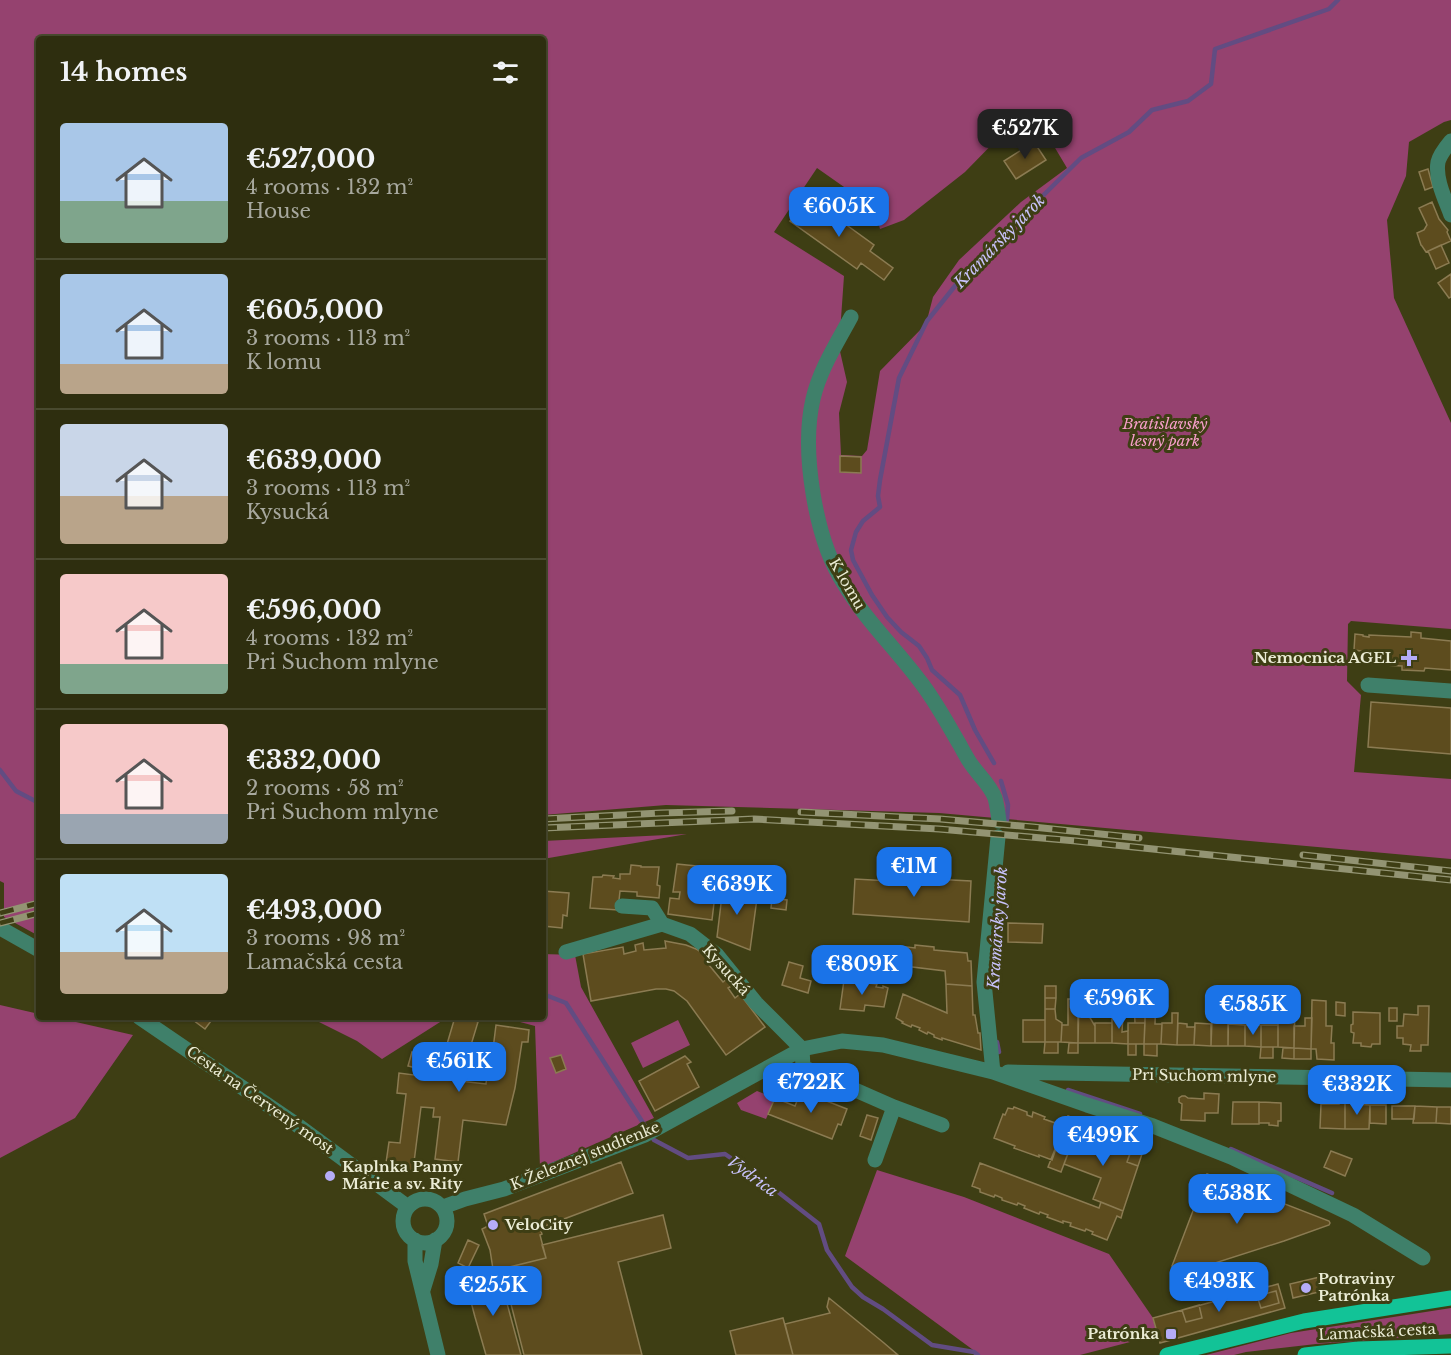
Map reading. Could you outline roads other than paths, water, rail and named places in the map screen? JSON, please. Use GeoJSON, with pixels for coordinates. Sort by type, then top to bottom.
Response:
{"type":"FeatureCollection","features":[{"type":"Feature","properties":{"kind":"main road","name":"Lamačská cesta"},"geometry":{"type":"LineString","coordinates":[[1167,1355],[1304,1321],[1451,1298]]}},
{"type":"Feature","properties":{"kind":"main road","name":"Lamačská cesta"},"geometry":{"type":"LineString","coordinates":[[1305,1355],[1358,1349],[1451,1346]]}},
{"type":"Feature","properties":{"kind":"street"},"geometry":{"type":"LineString","coordinates":[[1451,141],[1440,156],[1438,169],[1442,190],[1451,215]]}},
{"type":"Feature","properties":{"kind":"street","name":"K lomu"},"geometry":{"type":"LineString","coordinates":[[851,317],[822,371],[813,400],[808,447],[811,483],[819,522],[831,560],[842,582],[941,711],[970,762],[984,779],[995,798],[999,820]]}},
{"type":"Feature","properties":{"kind":"street"},"geometry":{"type":"LineString","coordinates":[[1368,685],[1451,691]]}},
{"type":"Feature","properties":{"kind":"street"},"geometry":{"type":"LineString","coordinates":[[993,1072],[984,982],[998,837]]}},
{"type":"Feature","properties":{"kind":"street","name":"Kysucká"},"geometry":{"type":"LineString","coordinates":[[622,906],[652,908],[662,924],[690,934],[717,955],[756,1003],[802,1049],[803,1067],[894,1107]]}},
{"type":"Feature","properties":{"kind":"street"},"geometry":{"type":"LineString","coordinates":[[566,952],[662,924]]}},
{"type":"Feature","properties":{"kind":"street"},"geometry":{"type":"LineString","coordinates":[[0,928],[36,948]]}},
{"type":"Feature","properties":{"kind":"street","name":"Cesta na Červený most"},"geometry":{"type":"LineString","coordinates":[[143,1020],[300,1127],[408,1207]]}},
{"type":"Feature","properties":{"kind":"street","name":"K Železnej studienke"},"geometry":{"type":"LineString","coordinates":[[443,1207],[504,1189],[645,1135],[802,1049],[842,1041],[884,1045],[993,1072],[1153,1126],[1231,1157],[1353,1215],[1423,1258]]}},
{"type":"Feature","properties":{"kind":"street","name":"Pri Suchom mlyne"},"geometry":{"type":"LineString","coordinates":[[993,1072],[1451,1080]]}},
{"type":"Feature","properties":{"kind":"street"},"geometry":{"type":"LineString","coordinates":[[875,1160],[894,1107],[942,1125]]}},
{"type":"Feature","properties":{"kind":"street"},"geometry":{"type":"LineString","coordinates":[[425,1199],[432,1200],[443,1207],[447,1226],[440,1237],[425,1243],[415,1240],[407,1233],[404,1223],[408,1207],[425,1199]]}},
{"type":"Feature","properties":{"kind":"street"},"geometry":{"type":"LineString","coordinates":[[415,1240],[415,1261],[438,1355]]}},
{"type":"Feature","properties":{"kind":"street"},"geometry":{"type":"LineString","coordinates":[[422,1293],[431,1264],[435,1240]]}},
{"type":"Feature","properties":{"kind":"waterway","name":"Kramársky jarok"},"geometry":{"type":"LineString","coordinates":[[994,763],[975,730],[960,695],[932,670],[919,646],[887,617],[853,560],[851,550],[856,532],[863,521],[880,507],[878,496],[880,480],[899,378],[927,321],[967,271],[1081,158],[1129,132],[1152,110],[1188,101],[1211,84],[1215,49],[1329,9],[1338,0]]}},
{"type":"Feature","properties":{"kind":"waterway","name":"Vydrica"},"geometry":{"type":"LineString","coordinates":[[0,770],[16,791],[36,801]]}},
{"type":"Feature","properties":{"kind":"waterway","name":"Kramársky jarok"},"geometry":{"type":"LineString","coordinates":[[1001,781],[1008,805],[1007,820]]}},
{"type":"Feature","properties":{"kind":"waterway","name":"Vydrica"},"geometry":{"type":"LineString","coordinates":[[546,995],[566,1003],[654,1140],[688,1158],[725,1154],[819,1224],[827,1250],[852,1287],[863,1297],[932,1345],[974,1352],[978,1355]]}},
{"type":"Feature","properties":{"kind":"waterway","name":"Kramársky jarok"},"geometry":{"type":"LineString","coordinates":[[997,1042],[999,1052]]}},
{"type":"Feature","properties":{"kind":"waterway","name":"Kramársky jarok"},"geometry":{"type":"LineString","coordinates":[[1068,1090],[1140,1114]]}},
{"type":"Feature","properties":{"kind":"waterway","name":"Kramársky jarok"},"geometry":{"type":"LineString","coordinates":[[1231,1149],[1332,1193]]}},
{"type":"Feature","properties":{"kind":"railway"},"geometry":{"type":"LineString","coordinates":[[546,819],[732,811]]}},
{"type":"Feature","properties":{"kind":"railway"},"geometry":{"type":"LineString","coordinates":[[801,812],[940,819],[1139,838]]}},
{"type":"Feature","properties":{"kind":"railway"},"geometry":{"type":"LineString","coordinates":[[546,828],[754,819],[939,829],[1451,880]]}},
{"type":"Feature","properties":{"kind":"railway"},"geometry":{"type":"LineString","coordinates":[[1303,855],[1451,871]]}},
{"type":"Feature","properties":{"kind":"railway"},"geometry":{"type":"LineString","coordinates":[[0,913],[36,904]]}},
{"type":"Feature","properties":{"kind":"railway"},"geometry":{"type":"LineString","coordinates":[[0,923],[36,914]]}},
{"type":"Feature","properties":{"kind":"place","name":"Nemocnica AGEL"},"geometry":{"type":"Point","coordinates":[1409,658]}},
{"type":"Feature","properties":{"kind":"place","name":"Kaplnka Panny Márie a sv. Rity"},"geometry":{"type":"Point","coordinates":[330,1176]}},
{"type":"Feature","properties":{"kind":"place","name":"VeloCity"},"geometry":{"type":"Point","coordinates":[493,1225]}},
{"type":"Feature","properties":{"kind":"place","name":"Potraviny Patrónka"},"geometry":{"type":"Point","coordinates":[1306,1288]}},
{"type":"Feature","properties":{"kind":"place","name":"Patrónka"},"geometry":{"type":"Point","coordinates":[1171,1334]}},
{"type":"Feature","properties":{"kind":"park label","name":"Bratislavský lesný park"},"geometry":{"type":"Point","coordinates":[1165,432]}}]}
